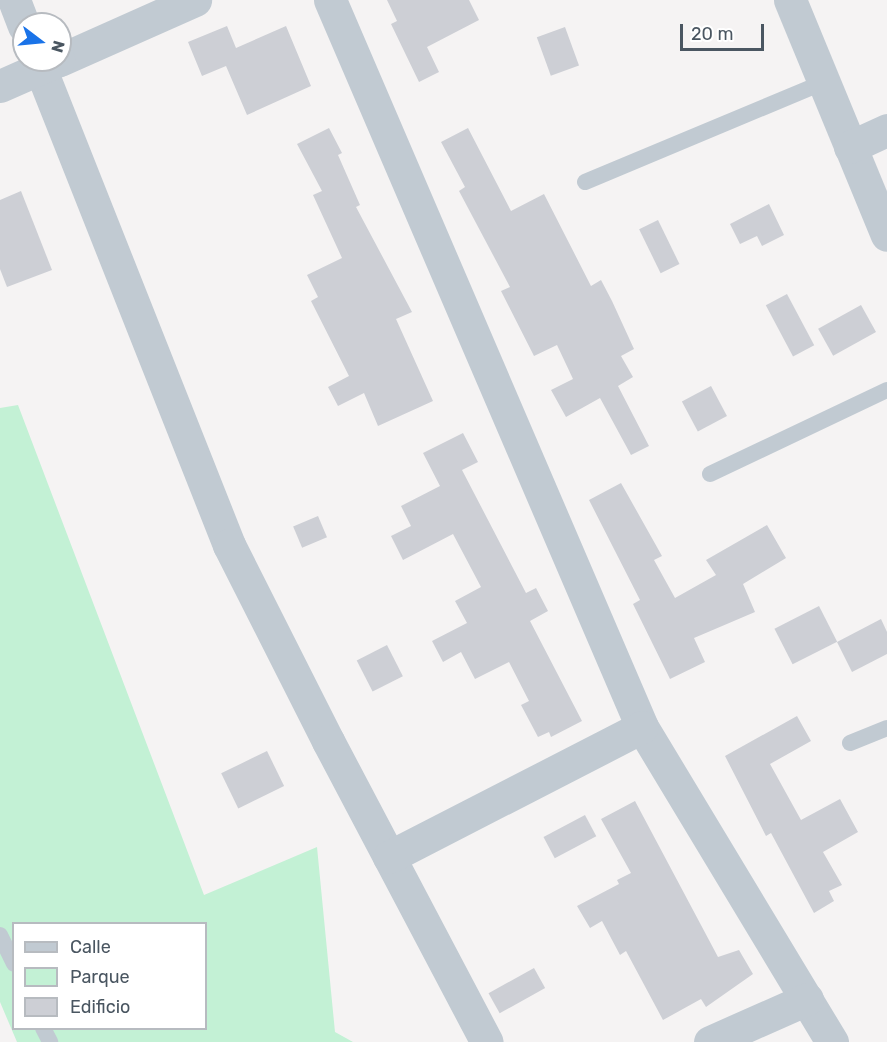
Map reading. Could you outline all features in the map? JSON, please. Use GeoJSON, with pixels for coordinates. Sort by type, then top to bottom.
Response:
{"type":"FeatureCollection","features":[{"type":"Feature","properties":{"kind":"street"},"geometry":{"type":"LineString","coordinates":[[72,52],[195,0]]}},
{"type":"Feature","properties":{"kind":"street"},"geometry":{"type":"LineString","coordinates":[[330,0],[642,727],[832,1042]]}},
{"type":"Feature","properties":{"kind":"street"},"geometry":{"type":"LineString","coordinates":[[790,0],[887,234]]}},
{"type":"Feature","properties":{"kind":"street"},"geometry":{"type":"LineString","coordinates":[[0,86],[29,72]]}},
{"type":"Feature","properties":{"kind":"street"},"geometry":{"type":"LineString","coordinates":[[53,72],[230,545],[389,857],[487,1042]]}},
{"type":"Feature","properties":{"kind":"street"},"geometry":{"type":"LineString","coordinates":[[850,147],[887,130]]}},
{"type":"Feature","properties":{"kind":"street"},"geometry":{"type":"LineString","coordinates":[[389,857],[642,727]]}},
{"type":"Feature","properties":{"kind":"street"},"geometry":{"type":"LineString","coordinates":[[710,1042],[807,999]]}},
{"type":"Feature","properties":{"kind":"lane"},"geometry":{"type":"LineString","coordinates":[[585,182],[824,82]]}},
{"type":"Feature","properties":{"kind":"lane"},"geometry":{"type":"LineString","coordinates":[[710,474],[887,390]]}},
{"type":"Feature","properties":{"kind":"lane"},"geometry":{"type":"LineString","coordinates":[[850,743],[887,728]]}},
{"type":"Feature","properties":{"kind":"lane"},"geometry":{"type":"LineString","coordinates":[[0,935],[12,960]]}},
{"type":"Feature","properties":{"kind":"green space"},"geometry":{"type":"Polygon","coordinates":[[[18,405],[204,895],[317,847],[335,1032],[353,1042],[17,1042],[0,1002],[0,408],[18,405]]]}},
{"type":"Feature","properties":{"kind":"building"},"geometry":{"type":"Polygon","coordinates":[[[387,0],[469,0],[479,20],[427,47],[439,72],[419,82],[391,24],[397,21],[387,0]]]}},
{"type":"Feature","properties":{"kind":"building"},"geometry":{"type":"Polygon","coordinates":[[[227,26],[236,48],[286,26],[311,86],[247,115],[226,66],[202,76],[188,42],[227,26]]]}},
{"type":"Feature","properties":{"kind":"building"},"geometry":{"type":"Polygon","coordinates":[[[565,27],[579,66],[551,76],[537,37],[565,27]]]}},
{"type":"Feature","properties":{"kind":"building"},"geometry":{"type":"Polygon","coordinates":[[[329,128],[342,153],[338,155],[360,205],[356,207],[412,312],[396,319],[433,401],[378,426],[364,393],[338,406],[328,387],[349,376],[311,301],[318,297],[307,275],[342,258],[313,195],[322,191],[297,144],[329,128]]]}},
{"type":"Feature","properties":{"kind":"building"},"geometry":{"type":"Polygon","coordinates":[[[468,128],[511,211],[544,194],[591,286],[601,280],[634,349],[621,356],[633,377],[618,386],[649,446],[631,455],[600,398],[566,417],[551,390],[573,379],[557,345],[534,356],[501,291],[510,287],[459,191],[465,187],[441,142],[468,128]]]}},
{"type":"Feature","properties":{"kind":"building"},"geometry":{"type":"Polygon","coordinates":[[[21,191],[52,270],[7,287],[0,269],[0,200],[21,191]]]}},
{"type":"Feature","properties":{"kind":"building"},"geometry":{"type":"Polygon","coordinates":[[[769,204],[784,235],[762,246],[757,236],[740,244],[730,224],[769,204]]]}},
{"type":"Feature","properties":{"kind":"building"},"geometry":{"type":"Polygon","coordinates":[[[658,220],[679,264],[661,273],[639,229],[658,220]]]}},
{"type":"Feature","properties":{"kind":"building"},"geometry":{"type":"Polygon","coordinates":[[[787,294],[814,345],[793,356],[766,305],[787,294]]]}},
{"type":"Feature","properties":{"kind":"building"},"geometry":{"type":"Polygon","coordinates":[[[861,305],[876,332],[833,356],[818,329],[861,305]]]}},
{"type":"Feature","properties":{"kind":"building"},"geometry":{"type":"Polygon","coordinates":[[[711,386],[727,416],[698,432],[682,401],[711,386]]]}},
{"type":"Feature","properties":{"kind":"building"},"geometry":{"type":"Polygon","coordinates":[[[463,433],[478,462],[462,470],[526,593],[536,588],[548,611],[530,621],[582,721],[551,737],[549,732],[538,737],[521,705],[529,701],[509,662],[475,679],[461,652],[443,662],[432,641],[467,623],[455,601],[481,587],[453,534],[403,560],[391,536],[411,526],[401,506],[440,486],[423,453],[463,433]]]}},
{"type":"Feature","properties":{"kind":"building"},"geometry":{"type":"Polygon","coordinates":[[[621,483],[662,556],[654,560],[675,598],[716,575],[706,560],[767,525],[786,558],[743,584],[755,612],[694,638],[705,662],[670,679],[633,604],[640,600],[589,500],[621,483]]]}},
{"type":"Feature","properties":{"kind":"building"},"geometry":{"type":"Polygon","coordinates":[[[318,516],[327,537],[302,548],[293,527],[318,516]]]}},
{"type":"Feature","properties":{"kind":"building"},"geometry":{"type":"Polygon","coordinates":[[[819,606],[837,642],[793,664],[774,629],[819,606]]]}},
{"type":"Feature","properties":{"kind":"building"},"geometry":{"type":"Polygon","coordinates":[[[881,619],[887,632],[887,654],[852,672],[837,642],[881,619]]]}},
{"type":"Feature","properties":{"kind":"building"},"geometry":{"type":"Polygon","coordinates":[[[387,645],[403,676],[373,692],[357,660],[387,645]]]}},
{"type":"Feature","properties":{"kind":"building"},"geometry":{"type":"Polygon","coordinates":[[[797,716],[811,741],[770,764],[801,820],[840,799],[858,832],[823,852],[842,885],[829,891],[834,901],[814,913],[771,833],[766,836],[725,756],[797,716]]]}},
{"type":"Feature","properties":{"kind":"building"},"geometry":{"type":"Polygon","coordinates":[[[267,751],[284,786],[238,808],[221,773],[267,751]]]}},
{"type":"Feature","properties":{"kind":"building"},"geometry":{"type":"Polygon","coordinates":[[[635,801],[718,957],[739,950],[753,974],[706,1007],[701,999],[663,1020],[626,951],[620,955],[602,921],[590,928],[577,906],[619,884],[617,880],[631,873],[601,819],[635,801]]]}},
{"type":"Feature","properties":{"kind":"building"},"geometry":{"type":"Polygon","coordinates":[[[585,815],[596,836],[555,858],[544,837],[585,815]]]}},
{"type":"Feature","properties":{"kind":"building"},"geometry":{"type":"Polygon","coordinates":[[[534,968],[545,988],[500,1013],[489,993],[534,968]]]}}]}
